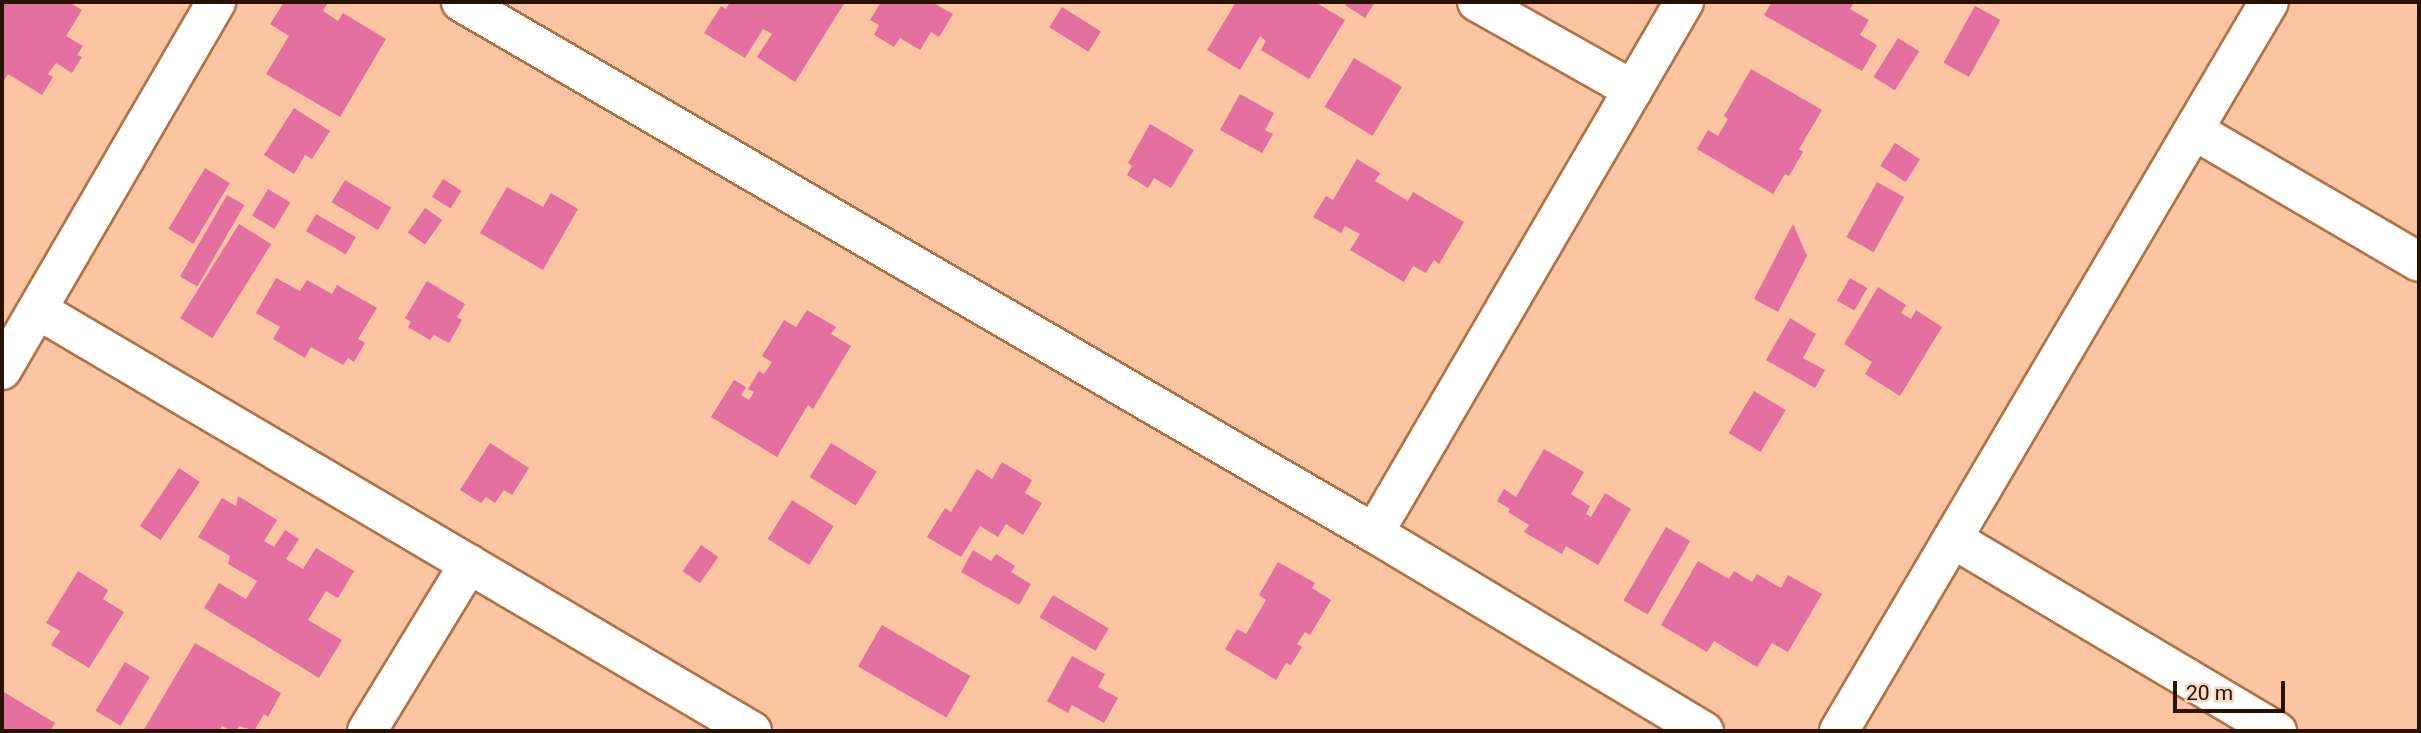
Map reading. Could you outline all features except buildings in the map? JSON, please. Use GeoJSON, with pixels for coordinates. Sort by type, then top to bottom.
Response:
{"type":"FeatureCollection","features":[{"type":"Feature","properties":{"kind":"street"},"geometry":{"type":"LineString","coordinates":[[2,370],[216,2]]}},
{"type":"Feature","properties":{"kind":"street"},"geometry":{"type":"LineString","coordinates":[[461,2],[1374,533],[1704,731]]}},
{"type":"Feature","properties":{"kind":"street"},"geometry":{"type":"LineString","coordinates":[[1477,2],[1633,90]]}},
{"type":"Feature","properties":{"kind":"street"},"geometry":{"type":"LineString","coordinates":[[1374,533],[1684,2]]}},
{"type":"Feature","properties":{"kind":"street"},"geometry":{"type":"LineString","coordinates":[[1839,731],[2269,2]]}},
{"type":"Feature","properties":{"kind":"street"},"geometry":{"type":"LineString","coordinates":[[2194,131],[2419,262]]}},
{"type":"Feature","properties":{"kind":"street"},"geometry":{"type":"LineString","coordinates":[[38,310],[752,731]]}},
{"type":"Feature","properties":{"kind":"street"},"geometry":{"type":"LineString","coordinates":[[1953,539],[2277,731]]}},
{"type":"Feature","properties":{"kind":"street"},"geometry":{"type":"LineString","coordinates":[[368,731],[468,564]]}}]}
